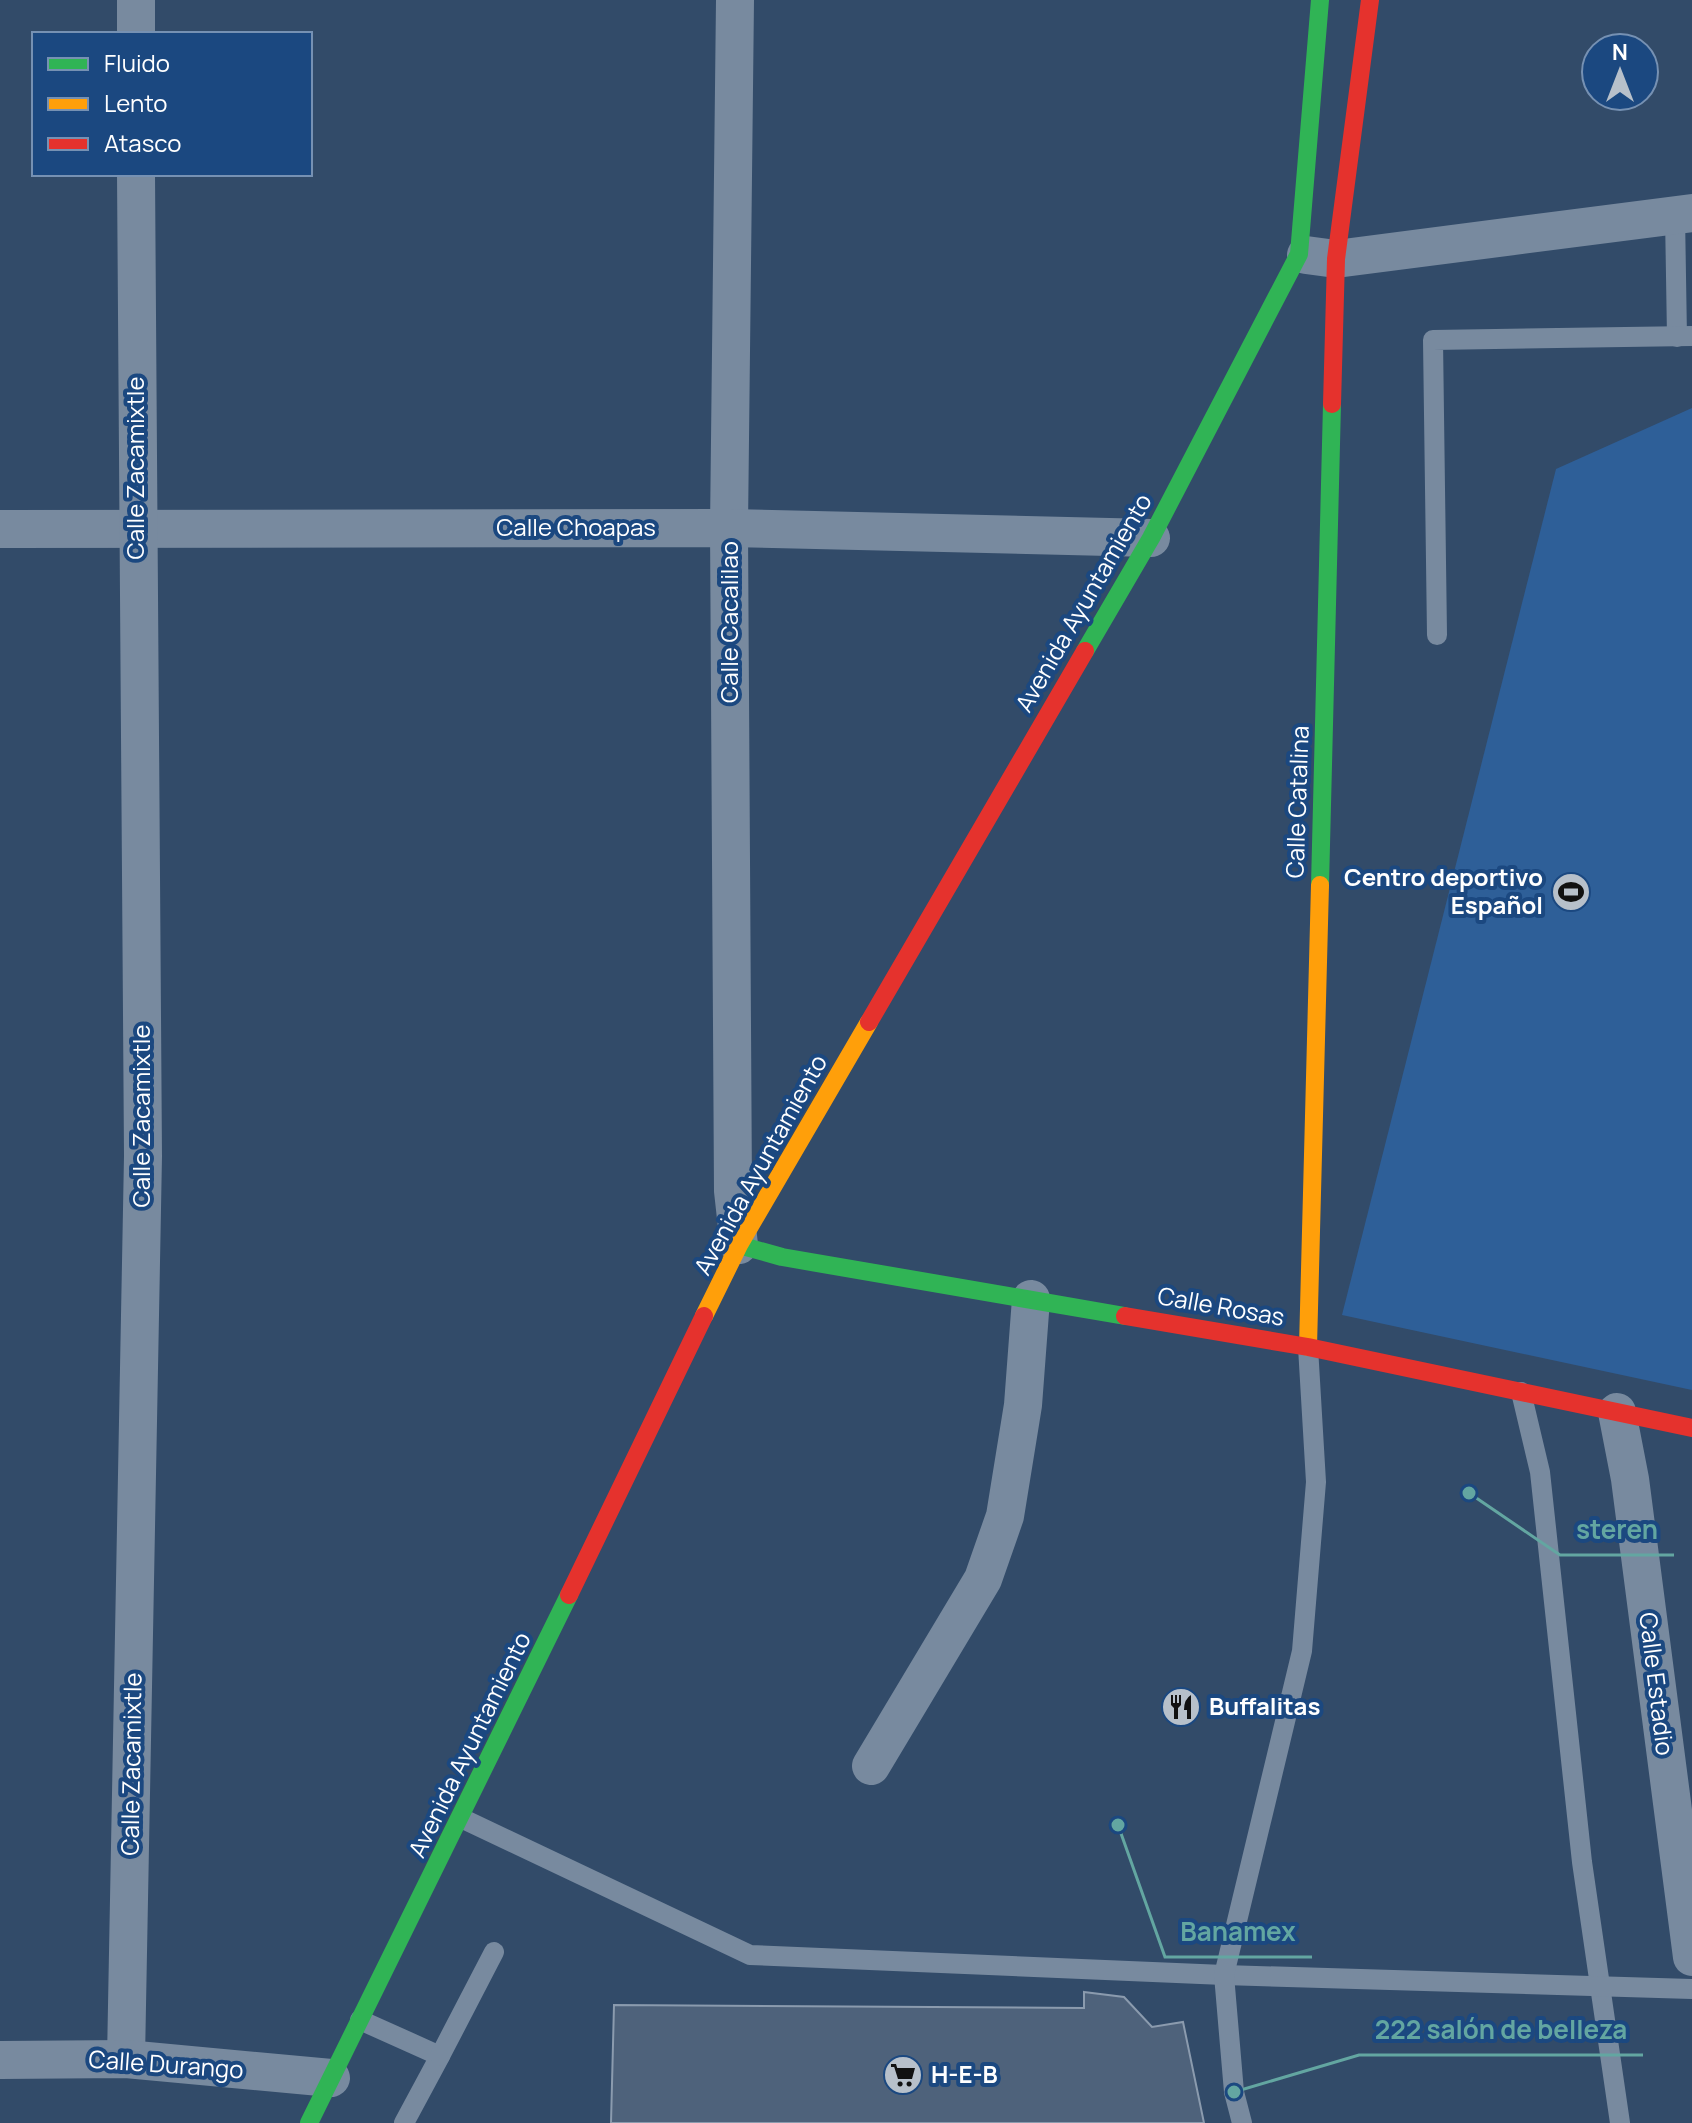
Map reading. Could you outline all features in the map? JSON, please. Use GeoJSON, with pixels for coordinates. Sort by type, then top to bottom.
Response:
{"type":"FeatureCollection","features":[{"type":"Feature","properties":{"kind":"street"},"geometry":{"type":"LineString","coordinates":[[136,0],[136,32]]}},
{"type":"Feature","properties":{"kind":"street","name":"Calle Cacalilao"},"geometry":{"type":"LineString","coordinates":[[735,0],[729,528],[733,1191],[739,1245]]}},
{"type":"Feature","properties":{"kind":"street"},"geometry":{"type":"LineString","coordinates":[[1320,0],[1299,254],[1336,259],[1684,214]]}},
{"type":"Feature","properties":{"kind":"street","name":"Calle Catalina"},"geometry":{"type":"LineString","coordinates":[[1308,1347],[1336,259],[1370,0]]}},
{"type":"Feature","properties":{"kind":"street","name":"Calle Zacamixtle"},"geometry":{"type":"LineString","coordinates":[[126,2059],[143,1156],[136,529],[136,176]]}},
{"type":"Feature","properties":{"kind":"street","name":"Avenida Ayuntamiento"},"geometry":{"type":"LineString","coordinates":[[309,2123],[739,1245],[1151,538],[1299,254]]}},
{"type":"Feature","properties":{"kind":"street","name":"Calle Choapas"},"geometry":{"type":"LineString","coordinates":[[0,529],[729,528],[1151,538]]}},
{"type":"Feature","properties":{"kind":"street","name":"Calle Rosas"},"geometry":{"type":"LineString","coordinates":[[739,1245],[782,1257],[1308,1347],[1692,1428]]}},
{"type":"Feature","properties":{"kind":"street"},"geometry":{"type":"LineString","coordinates":[[871,1766],[983,1579],[1005,1516],[1023,1405],[1031,1299]]}},
{"type":"Feature","properties":{"kind":"street","name":"Calle Estadio"},"geometry":{"type":"LineString","coordinates":[[1617,1412],[1630,1479],[1692,1957]]}},
{"type":"Feature","properties":{"kind":"street","name":"Calle Durango"},"geometry":{"type":"LineString","coordinates":[[0,2060],[126,2059],[331,2078]]}},
{"type":"Feature","properties":{"kind":"lane"},"geometry":{"type":"LineString","coordinates":[[1437,635],[1433,340],[1684,337],[1684,214]]}},
{"type":"Feature","properties":{"kind":"lane"},"geometry":{"type":"LineString","coordinates":[[1242,2123],[1234,2092],[1224,1975],[1302,1651],[1316,1482],[1308,1347]]}},
{"type":"Feature","properties":{"kind":"lane"},"geometry":{"type":"LineString","coordinates":[[1521,1392],[1540,1472],[1554,1622],[1597,1985],[1620,2123]]}},
{"type":"Feature","properties":{"kind":"lane"},"geometry":{"type":"LineString","coordinates":[[461,1818],[750,1955],[1224,1975],[1692,1989]]}},
{"type":"Feature","properties":{"kind":"lane"},"geometry":{"type":"LineString","coordinates":[[404,2123],[494,1952]]}},
{"type":"Feature","properties":{"kind":"lane"},"geometry":{"type":"LineString","coordinates":[[360,2020],[440,2056]]}},
{"type":"Feature","properties":{"kind":"shaded area","name":"Centro deportivo Español"},"geometry":{"type":"Polygon","coordinates":[[[1692,408],[1692,1390],[1342,1315],[1556,469],[1692,408]]]}},
{"type":"Feature","properties":{"kind":"building","name":"H-E-B"},"geometry":{"type":"Polygon","coordinates":[[[1084,1992],[1124,1997],[1152,2027],[1183,2022],[1204,2123],[611,2123],[614,2005],[1084,2008],[1084,1992]]]}},
{"type":"Feature","properties":{"kind":"traffic: fast"},"geometry":{"type":"LineString","coordinates":[[1085,651],[1151,538],[1299,254],[1320,0]]}},
{"type":"Feature","properties":{"kind":"traffic: fast"},"geometry":{"type":"LineString","coordinates":[[1320,885],[1332,404]]}},
{"type":"Feature","properties":{"kind":"traffic: fast"},"geometry":{"type":"LineString","coordinates":[[739,1245],[782,1257],[1125,1316]]}},
{"type":"Feature","properties":{"kind":"traffic: fast"},"geometry":{"type":"LineString","coordinates":[[309,2123],[569,1595]]}},
{"type":"Feature","properties":{"kind":"traffic: slow"},"geometry":{"type":"LineString","coordinates":[[1308,1347],[1320,885]]}},
{"type":"Feature","properties":{"kind":"traffic: slow"},"geometry":{"type":"LineString","coordinates":[[704,1316],[739,1245],[869,1022]]}},
{"type":"Feature","properties":{"kind":"traffic: jam"},"geometry":{"type":"LineString","coordinates":[[1332,404],[1336,259],[1370,0]]}},
{"type":"Feature","properties":{"kind":"traffic: jam"},"geometry":{"type":"LineString","coordinates":[[869,1022],[1085,651]]}},
{"type":"Feature","properties":{"kind":"traffic: jam"},"geometry":{"type":"LineString","coordinates":[[569,1595],[704,1316]]}},
{"type":"Feature","properties":{"kind":"traffic: jam"},"geometry":{"type":"LineString","coordinates":[[1125,1316],[1308,1347],[1692,1428]]}},
{"type":"Feature","properties":{"kind":"place","name":"Centro deportivo Español"},"geometry":{"type":"Point","coordinates":[1571,892]}},
{"type":"Feature","properties":{"kind":"place","name":"steren"},"geometry":{"type":"Point","coordinates":[1469,1493]}},
{"type":"Feature","properties":{"kind":"place","name":"Buffalitas"},"geometry":{"type":"Point","coordinates":[1181,1707]}},
{"type":"Feature","properties":{"kind":"place","name":"Banamex"},"geometry":{"type":"Point","coordinates":[1118,1825]}},
{"type":"Feature","properties":{"kind":"place","name":"H-E-B"},"geometry":{"type":"Point","coordinates":[903,2075]}},
{"type":"Feature","properties":{"kind":"place","name":"222 salón de belleza"},"geometry":{"type":"Point","coordinates":[1234,2092]}}]}
